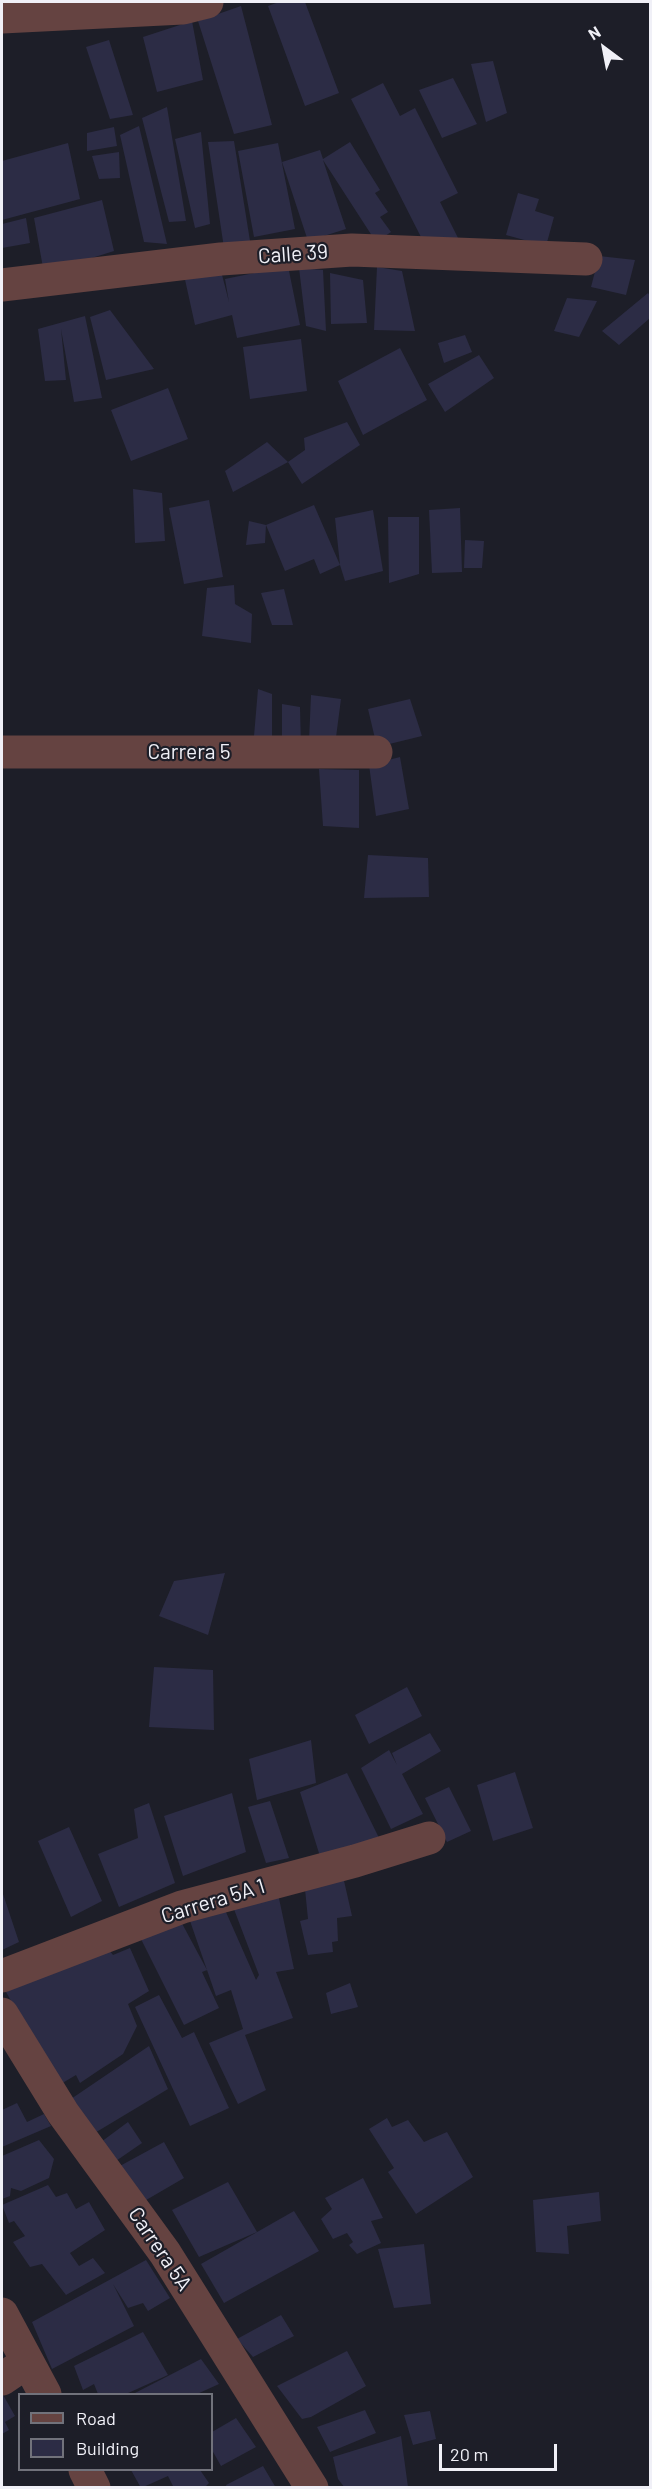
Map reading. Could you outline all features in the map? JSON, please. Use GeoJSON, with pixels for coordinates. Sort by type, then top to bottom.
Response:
{"type":"FeatureCollection","features":[{"type":"Feature","properties":{"kind":"street"},"geometry":{"type":"LineString","coordinates":[[2,17],[183,8],[207,2]]}},
{"type":"Feature","properties":{"kind":"street","name":"Calle 39"},"geometry":{"type":"LineString","coordinates":[[2,285],[221,259],[352,250],[586,259]]}},
{"type":"Feature","properties":{"kind":"street","name":"Carrera 5"},"geometry":{"type":"LineString","coordinates":[[2,752],[376,752]]}},
{"type":"Feature","properties":{"kind":"street","name":"Carrera 5A 1"},"geometry":{"type":"LineString","coordinates":[[2,1976],[183,1907],[355,1861],[429,1838]]}},
{"type":"Feature","properties":{"kind":"street","name":"Carrera 5A"},"geometry":{"type":"LineString","coordinates":[[2,2014],[63,2113],[165,2253],[312,2487]]}},
{"type":"Feature","properties":{"kind":"street"},"geometry":{"type":"LineString","coordinates":[[2,2314],[14,2370],[44,2393]]}},
{"type":"Feature","properties":{"kind":"street"},"geometry":{"type":"LineString","coordinates":[[86,2471],[93,2487]]}},
{"type":"Feature","properties":{"kind":"building"},"geometry":{"type":"Polygon","coordinates":[[[279,2],[305,2],[339,93],[305,106],[268,6],[279,2]]]}},
{"type":"Feature","properties":{"kind":"building"},"geometry":{"type":"Polygon","coordinates":[[[241,6],[272,125],[234,134],[198,21],[241,6]]]}},
{"type":"Feature","properties":{"kind":"building"},"geometry":{"type":"Polygon","coordinates":[[[192,21],[203,80],[157,92],[143,37],[192,21]]]}},
{"type":"Feature","properties":{"kind":"building"},"geometry":{"type":"Polygon","coordinates":[[[109,40],[133,115],[110,119],[86,47],[109,40]]]}},
{"type":"Feature","properties":{"kind":"building"},"geometry":{"type":"Polygon","coordinates":[[[493,61],[507,113],[486,122],[471,64],[493,61]]]}},
{"type":"Feature","properties":{"kind":"building"},"geometry":{"type":"Polygon","coordinates":[[[453,78],[477,124],[442,138],[419,90],[453,78]]]}},
{"type":"Feature","properties":{"kind":"building"},"geometry":{"type":"Polygon","coordinates":[[[383,83],[400,116],[415,108],[458,193],[440,202],[463,248],[424,243],[351,99],[383,83]]]}},
{"type":"Feature","properties":{"kind":"building"},"geometry":{"type":"Polygon","coordinates":[[[167,107],[186,221],[169,222],[142,118],[167,107]]]}},
{"type":"Feature","properties":{"kind":"building"},"geometry":{"type":"Polygon","coordinates":[[[139,126],[167,244],[144,242],[120,135],[139,126]]]}},
{"type":"Feature","properties":{"kind":"building"},"geometry":{"type":"Polygon","coordinates":[[[114,127],[117,146],[87,151],[87,133],[114,127]]]}},
{"type":"Feature","properties":{"kind":"building"},"geometry":{"type":"Polygon","coordinates":[[[201,132],[210,224],[195,228],[175,139],[201,132]]]}},
{"type":"Feature","properties":{"kind":"building"},"geometry":{"type":"Polygon","coordinates":[[[234,141],[250,241],[224,248],[208,142],[234,141]]]}},
{"type":"Feature","properties":{"kind":"building"},"geometry":{"type":"Polygon","coordinates":[[[350,142],[380,190],[375,193],[388,212],[380,217],[391,232],[376,242],[323,160],[346,229],[308,241],[282,162],[320,150],[323,159],[350,142]]]}},
{"type":"Feature","properties":{"kind":"building"},"geometry":{"type":"Polygon","coordinates":[[[68,143],[80,199],[2,220],[2,161],[68,143]]]}},
{"type":"Feature","properties":{"kind":"building"},"geometry":{"type":"Polygon","coordinates":[[[278,143],[295,229],[254,237],[238,151],[278,143]]]}},
{"type":"Feature","properties":{"kind":"building"},"geometry":{"type":"Polygon","coordinates":[[[119,152],[120,178],[99,179],[92,156],[119,152]]]}},
{"type":"Feature","properties":{"kind":"building"},"geometry":{"type":"Polygon","coordinates":[[[518,193],[539,199],[535,211],[554,217],[546,246],[506,235],[518,193]]]}},
{"type":"Feature","properties":{"kind":"building"},"geometry":{"type":"Polygon","coordinates":[[[102,200],[114,251],[44,273],[34,218],[102,200]]]}},
{"type":"Feature","properties":{"kind":"building"},"geometry":{"type":"Polygon","coordinates":[[[26,218],[30,243],[2,248],[2,224],[26,218]]]}},
{"type":"Feature","properties":{"kind":"building"},"geometry":{"type":"Polygon","coordinates":[[[599,256],[635,260],[626,295],[591,287],[599,256]]]}},
{"type":"Feature","properties":{"kind":"building"},"geometry":{"type":"Polygon","coordinates":[[[288,266],[300,325],[237,338],[232,315],[195,325],[184,275],[220,267],[229,302],[225,279],[288,266]]]}},
{"type":"Feature","properties":{"kind":"building"},"geometry":{"type":"Polygon","coordinates":[[[377,267],[402,271],[415,331],[374,330],[377,267]]]}},
{"type":"Feature","properties":{"kind":"building"},"geometry":{"type":"Polygon","coordinates":[[[299,268],[323,270],[326,331],[306,326],[299,268]]]}},
{"type":"Feature","properties":{"kind":"building"},"geometry":{"type":"Polygon","coordinates":[[[330,273],[363,280],[367,323],[331,324],[330,273]]]}},
{"type":"Feature","properties":{"kind":"building"},"geometry":{"type":"Polygon","coordinates":[[[648,293],[650,318],[619,345],[602,331],[648,293]]]}},
{"type":"Feature","properties":{"kind":"building"},"geometry":{"type":"Polygon","coordinates":[[[567,298],[597,301],[579,337],[554,331],[567,298]]]}},
{"type":"Feature","properties":{"kind":"building"},"geometry":{"type":"Polygon","coordinates":[[[110,310],[154,369],[106,380],[90,317],[110,310]]]}},
{"type":"Feature","properties":{"kind":"building"},"geometry":{"type":"Polygon","coordinates":[[[85,316],[102,398],[74,402],[61,329],[66,380],[45,381],[38,329],[85,316]]]}},
{"type":"Feature","properties":{"kind":"building"},"geometry":{"type":"Polygon","coordinates":[[[465,335],[472,352],[444,363],[438,343],[465,335]]]}},
{"type":"Feature","properties":{"kind":"building"},"geometry":{"type":"Polygon","coordinates":[[[301,339],[307,391],[250,399],[243,347],[301,339]]]}},
{"type":"Feature","properties":{"kind":"building"},"geometry":{"type":"Polygon","coordinates":[[[400,348],[427,400],[363,435],[338,381],[400,348]]]}},
{"type":"Feature","properties":{"kind":"building"},"geometry":{"type":"Polygon","coordinates":[[[479,355],[494,378],[445,412],[428,384],[479,355]]]}},
{"type":"Feature","properties":{"kind":"building"},"geometry":{"type":"Polygon","coordinates":[[[168,388],[188,439],[131,461],[111,410],[168,388]]]}},
{"type":"Feature","properties":{"kind":"building"},"geometry":{"type":"Polygon","coordinates":[[[347,422],[360,445],[302,484],[288,462],[305,450],[304,438],[347,422]]]}},
{"type":"Feature","properties":{"kind":"building"},"geometry":{"type":"Polygon","coordinates":[[[267,442],[288,462],[233,492],[225,471],[267,442]]]}},
{"type":"Feature","properties":{"kind":"building"},"geometry":{"type":"Polygon","coordinates":[[[133,489],[162,493],[165,541],[135,543],[133,489]]]}},
{"type":"Feature","properties":{"kind":"building"},"geometry":{"type":"Polygon","coordinates":[[[209,500],[223,577],[184,584],[169,508],[209,500]]]}},
{"type":"Feature","properties":{"kind":"building"},"geometry":{"type":"Polygon","coordinates":[[[314,505],[340,565],[320,574],[314,559],[285,571],[266,525],[314,505]]]}},
{"type":"Feature","properties":{"kind":"building"},"geometry":{"type":"Polygon","coordinates":[[[460,508],[462,572],[432,573],[429,510],[460,508]]]}},
{"type":"Feature","properties":{"kind":"building"},"geometry":{"type":"Polygon","coordinates":[[[373,510],[383,571],[345,581],[340,565],[335,518],[373,510]]]}},
{"type":"Feature","properties":{"kind":"building"},"geometry":{"type":"Polygon","coordinates":[[[388,517],[419,517],[419,574],[389,583],[388,517]]]}},
{"type":"Feature","properties":{"kind":"building"},"geometry":{"type":"Polygon","coordinates":[[[249,521],[266,525],[265,543],[246,545],[249,521]]]}},
{"type":"Feature","properties":{"kind":"building"},"geometry":{"type":"Polygon","coordinates":[[[465,540],[484,541],[482,568],[464,568],[465,540]]]}},
{"type":"Feature","properties":{"kind":"building"},"geometry":{"type":"Polygon","coordinates":[[[234,585],[235,604],[252,614],[251,643],[202,636],[207,588],[234,585]]]}},
{"type":"Feature","properties":{"kind":"building"},"geometry":{"type":"Polygon","coordinates":[[[284,589],[293,625],[272,625],[261,593],[284,589]]]}},
{"type":"Feature","properties":{"kind":"building"},"geometry":{"type":"Polygon","coordinates":[[[258,689],[272,694],[272,743],[254,736],[258,689]]]}},
{"type":"Feature","properties":{"kind":"building"},"geometry":{"type":"Polygon","coordinates":[[[311,695],[341,699],[335,745],[309,741],[311,695]]]}},
{"type":"Feature","properties":{"kind":"building"},"geometry":{"type":"Polygon","coordinates":[[[410,699],[422,736],[377,747],[368,709],[410,699]]]}},
{"type":"Feature","properties":{"kind":"building"},"geometry":{"type":"Polygon","coordinates":[[[282,704],[300,707],[301,748],[282,746],[282,704]]]}},
{"type":"Feature","properties":{"kind":"building"},"geometry":{"type":"Polygon","coordinates":[[[400,757],[409,809],[376,816],[369,765],[400,757]]]}},
{"type":"Feature","properties":{"kind":"building"},"geometry":{"type":"Polygon","coordinates":[[[319,769],[359,770],[359,828],[323,826],[319,769]]]}},
{"type":"Feature","properties":{"kind":"building"},"geometry":{"type":"Polygon","coordinates":[[[368,855],[428,858],[429,897],[364,898],[368,855]]]}},
{"type":"Feature","properties":{"kind":"building"},"geometry":{"type":"Polygon","coordinates":[[[225,1573],[208,1635],[159,1616],[174,1581],[225,1573]]]}},
{"type":"Feature","properties":{"kind":"building"},"geometry":{"type":"Polygon","coordinates":[[[154,1667],[213,1670],[214,1730],[149,1727],[154,1667]]]}},
{"type":"Feature","properties":{"kind":"building"},"geometry":{"type":"Polygon","coordinates":[[[407,1687],[422,1716],[369,1744],[355,1715],[407,1687]]]}},
{"type":"Feature","properties":{"kind":"building"},"geometry":{"type":"Polygon","coordinates":[[[430,1733],[441,1751],[402,1774],[423,1814],[391,1829],[361,1768],[389,1750],[397,1765],[392,1753],[430,1733]]]}},
{"type":"Feature","properties":{"kind":"building"},"geometry":{"type":"Polygon","coordinates":[[[311,1740],[316,1783],[257,1800],[249,1759],[311,1740]]]}},
{"type":"Feature","properties":{"kind":"building"},"geometry":{"type":"Polygon","coordinates":[[[515,1772],[533,1828],[493,1841],[477,1785],[515,1772]]]}},
{"type":"Feature","properties":{"kind":"building"},"geometry":{"type":"Polygon","coordinates":[[[347,1773],[381,1842],[323,1866],[300,1792],[347,1773]]]}},
{"type":"Feature","properties":{"kind":"building"},"geometry":{"type":"Polygon","coordinates":[[[449,1787],[471,1831],[447,1842],[425,1798],[449,1787]]]}},
{"type":"Feature","properties":{"kind":"building"},"geometry":{"type":"Polygon","coordinates":[[[232,1793],[246,1852],[183,1876],[164,1816],[232,1793]]]}},
{"type":"Feature","properties":{"kind":"building"},"geometry":{"type":"Polygon","coordinates":[[[270,1801],[289,1858],[266,1863],[248,1807],[270,1801]]]}},
{"type":"Feature","properties":{"kind":"building"},"geometry":{"type":"Polygon","coordinates":[[[149,1803],[175,1883],[119,1907],[98,1854],[138,1838],[134,1809],[149,1803]]]}},
{"type":"Feature","properties":{"kind":"building"},"geometry":{"type":"Polygon","coordinates":[[[69,1827],[102,1901],[71,1917],[38,1841],[69,1827]]]}},
{"type":"Feature","properties":{"kind":"building"},"geometry":{"type":"Polygon","coordinates":[[[342,1872],[352,1916],[337,1918],[338,1941],[332,1942],[333,1952],[308,1955],[300,1921],[308,1919],[304,1879],[342,1872]]]}},
{"type":"Feature","properties":{"kind":"building"},"geometry":{"type":"Polygon","coordinates":[[[277,1889],[294,1969],[276,1972],[293,2018],[245,2035],[266,2090],[238,2104],[209,2043],[243,2029],[231,1990],[216,1996],[189,1918],[222,1903],[256,1980],[259,1975],[232,1904],[277,1889]]]}},
{"type":"Feature","properties":{"kind":"building"},"geometry":{"type":"Polygon","coordinates":[[[2,1891],[19,1942],[2,1950],[2,1891]]]}},
{"type":"Feature","properties":{"kind":"building"},"geometry":{"type":"Polygon","coordinates":[[[178,1916],[207,1970],[202,1972],[219,2008],[184,2025],[140,1937],[178,1916]]]}},
{"type":"Feature","properties":{"kind":"building"},"geometry":{"type":"Polygon","coordinates":[[[130,1948],[149,1991],[128,2004],[137,2026],[123,2054],[80,2083],[76,2075],[59,2085],[6,1992],[60,1966],[109,1950],[113,1955],[130,1948]]]}},
{"type":"Feature","properties":{"kind":"building"},"geometry":{"type":"Polygon","coordinates":[[[350,1983],[358,2007],[331,2014],[326,1993],[350,1983]]]}},
{"type":"Feature","properties":{"kind":"building"},"geometry":{"type":"Polygon","coordinates":[[[159,1995],[182,2038],[194,2032],[229,2108],[190,2126],[135,2007],[159,1995]]]}},
{"type":"Feature","properties":{"kind":"building"},"geometry":{"type":"Polygon","coordinates":[[[149,2046],[168,2089],[93,2134],[68,2101],[149,2046]]]}},
{"type":"Feature","properties":{"kind":"building"},"geometry":{"type":"Polygon","coordinates":[[[17,2103],[27,2122],[44,2114],[51,2126],[2,2147],[2,2110],[17,2103]]]}},
{"type":"Feature","properties":{"kind":"building"},"geometry":{"type":"Polygon","coordinates":[[[387,2118],[392,2127],[408,2120],[424,2142],[447,2132],[473,2177],[416,2214],[388,2172],[394,2168],[369,2129],[387,2118]]]}},
{"type":"Feature","properties":{"kind":"building"},"geometry":{"type":"Polygon","coordinates":[[[128,2122],[142,2143],[113,2163],[101,2142],[128,2122]]]}},
{"type":"Feature","properties":{"kind":"building"},"geometry":{"type":"Polygon","coordinates":[[[39,2140],[54,2159],[49,2178],[21,2191],[11,2188],[10,2196],[2,2199],[2,2156],[39,2140]]]}},
{"type":"Feature","properties":{"kind":"building"},"geometry":{"type":"Polygon","coordinates":[[[164,2142],[184,2178],[141,2203],[118,2167],[164,2142]]]}},
{"type":"Feature","properties":{"kind":"building"},"geometry":{"type":"Polygon","coordinates":[[[363,2178],[383,2218],[371,2221],[381,2243],[357,2254],[349,2245],[353,2242],[347,2233],[333,2239],[321,2219],[332,2209],[325,2198],[363,2178]]]}},
{"type":"Feature","properties":{"kind":"building"},"geometry":{"type":"Polygon","coordinates":[[[228,2182],[257,2232],[199,2257],[172,2210],[228,2182]]]}},
{"type":"Feature","properties":{"kind":"building"},"geometry":{"type":"Polygon","coordinates":[[[48,2185],[56,2197],[67,2193],[76,2209],[89,2202],[105,2230],[70,2253],[79,2266],[93,2258],[105,2273],[66,2295],[42,2264],[30,2267],[13,2242],[25,2236],[14,2221],[9,2223],[2,2205],[48,2185]]]}},
{"type":"Feature","properties":{"kind":"building"},"geometry":{"type":"Polygon","coordinates":[[[599,2192],[601,2221],[567,2226],[569,2254],[536,2252],[533,2200],[599,2192]]]}},
{"type":"Feature","properties":{"kind":"building"},"geometry":{"type":"Polygon","coordinates":[[[294,2211],[319,2251],[224,2303],[201,2264],[294,2211]]]}},
{"type":"Feature","properties":{"kind":"building"},"geometry":{"type":"Polygon","coordinates":[[[424,2244],[431,2304],[394,2308],[378,2249],[424,2244]]]}},
{"type":"Feature","properties":{"kind":"building"},"geometry":{"type":"Polygon","coordinates":[[[146,2260],[170,2298],[148,2311],[143,2303],[128,2308],[113,2284],[134,2326],[52,2369],[32,2322],[146,2260]]]}},
{"type":"Feature","properties":{"kind":"building"},"geometry":{"type":"Polygon","coordinates":[[[281,2315],[294,2336],[253,2357],[237,2339],[281,2315]]]}},
{"type":"Feature","properties":{"kind":"building"},"geometry":{"type":"Polygon","coordinates":[[[143,2332],[168,2375],[128,2393],[98,2393],[94,2384],[83,2390],[74,2366],[143,2332]]]}},
{"type":"Feature","properties":{"kind":"building"},"geometry":{"type":"Polygon","coordinates":[[[347,2351],[366,2386],[311,2417],[302,2419],[277,2386],[347,2351]]]}},
{"type":"Feature","properties":{"kind":"building"},"geometry":{"type":"Polygon","coordinates":[[[201,2359],[219,2384],[199,2393],[135,2393],[201,2359]]]}},
{"type":"Feature","properties":{"kind":"building"},"geometry":{"type":"Polygon","coordinates":[[[2,2393],[15,2416],[5,2422],[9,2430],[2,2434],[2,2393]]]}},
{"type":"Feature","properties":{"kind":"building"},"geometry":{"type":"Polygon","coordinates":[[[365,2410],[376,2433],[330,2452],[317,2427],[365,2410]]]}},
{"type":"Feature","properties":{"kind":"building"},"geometry":{"type":"Polygon","coordinates":[[[430,2411],[436,2439],[413,2445],[404,2415],[430,2411]]]}},
{"type":"Feature","properties":{"kind":"building"},"geometry":{"type":"Polygon","coordinates":[[[236,2418],[256,2447],[221,2466],[213,2452],[213,2431],[236,2418]]]}},
{"type":"Feature","properties":{"kind":"building"},"geometry":{"type":"Polygon","coordinates":[[[401,2436],[408,2487],[345,2488],[338,2479],[333,2457],[401,2436]]]}},
{"type":"Feature","properties":{"kind":"building"},"geometry":{"type":"Polygon","coordinates":[[[263,2466],[276,2488],[227,2488],[226,2485],[263,2466]]]}},
{"type":"Feature","properties":{"kind":"building"},"geometry":{"type":"Polygon","coordinates":[[[132,2471],[201,2471],[209,2483],[204,2488],[174,2488],[168,2476],[141,2488],[132,2471]]]}}]}
